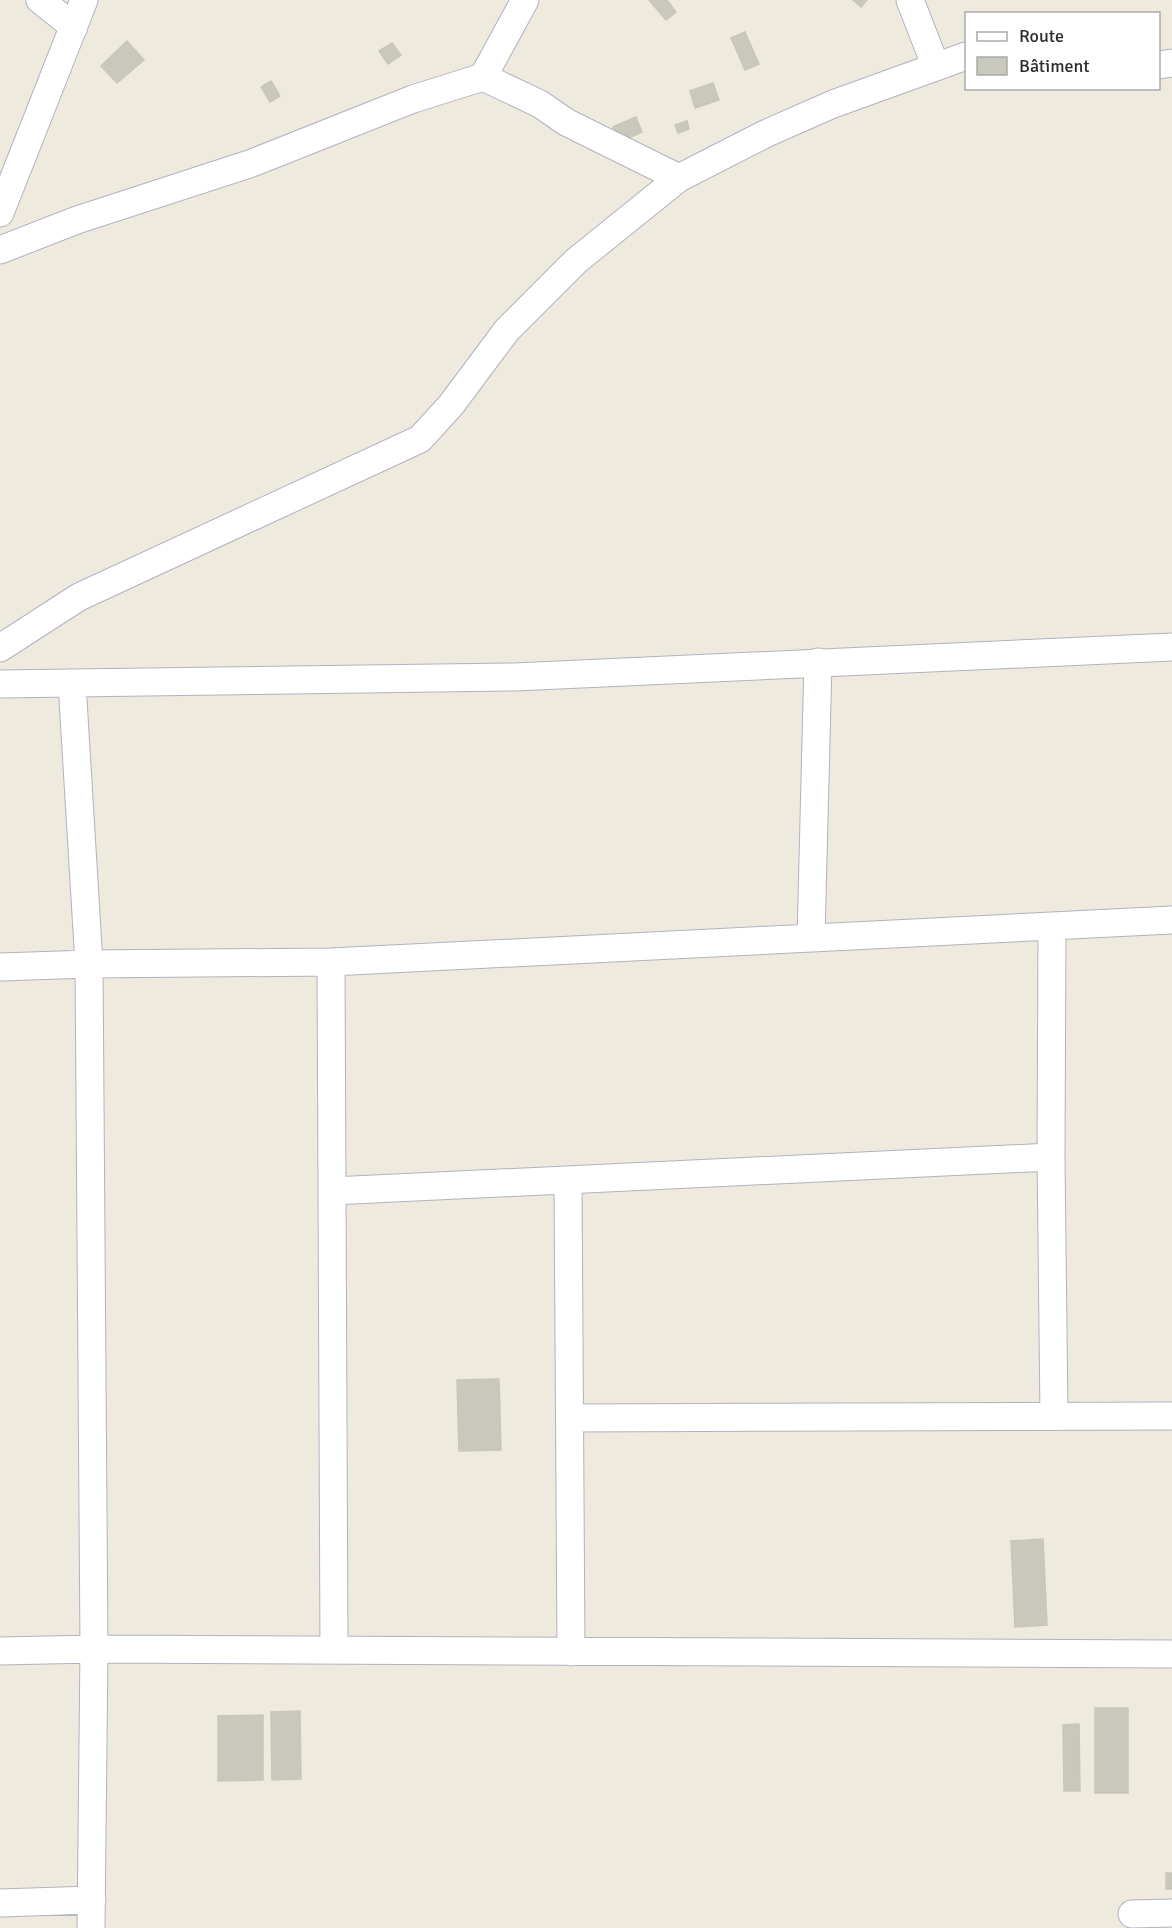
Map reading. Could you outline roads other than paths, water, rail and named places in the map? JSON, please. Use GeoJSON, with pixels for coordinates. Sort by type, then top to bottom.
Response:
{"type":"FeatureCollection","features":[{"type":"Feature","properties":{"kind":"street"},"geometry":{"type":"LineString","coordinates":[[40,0],[74,27]]}},
{"type":"Feature","properties":{"kind":"street"},"geometry":{"type":"LineString","coordinates":[[0,213],[84,0]]}},
{"type":"Feature","properties":{"kind":"street"},"geometry":{"type":"LineString","coordinates":[[483,77],[525,0]]}},
{"type":"Feature","properties":{"kind":"street"},"geometry":{"type":"LineString","coordinates":[[910,0],[936,67]]}},
{"type":"Feature","properties":{"kind":"street"},"geometry":{"type":"LineString","coordinates":[[0,648],[79,597],[420,439],[451,405],[507,330],[576,261],[679,178],[765,134],[833,104],[965,56]]}},
{"type":"Feature","properties":{"kind":"street"},"geometry":{"type":"LineString","coordinates":[[0,250],[77,220],[252,163],[413,99],[483,77],[540,104],[566,122],[679,178]]}},
{"type":"Feature","properties":{"kind":"street"},"geometry":{"type":"LineString","coordinates":[[0,684],[515,677],[1172,648]]}},
{"type":"Feature","properties":{"kind":"street"},"geometry":{"type":"LineString","coordinates":[[811,938],[818,663]]}},
{"type":"Feature","properties":{"kind":"street"},"geometry":{"type":"LineString","coordinates":[[72,683],[89,964],[94,1649],[91,1928]]}},
{"type":"Feature","properties":{"kind":"street"},"geometry":{"type":"LineString","coordinates":[[0,968],[89,964],[331,962],[1172,920]]}},
{"type":"Feature","properties":{"kind":"street"},"geometry":{"type":"LineString","coordinates":[[1052,926],[1054,1416]]}},
{"type":"Feature","properties":{"kind":"street"},"geometry":{"type":"LineString","coordinates":[[331,962],[333,1650]]}},
{"type":"Feature","properties":{"kind":"street"},"geometry":{"type":"LineString","coordinates":[[332,1191],[1052,1157]]}},
{"type":"Feature","properties":{"kind":"street"},"geometry":{"type":"LineString","coordinates":[[568,1180],[571,1652]]}},
{"type":"Feature","properties":{"kind":"street"},"geometry":{"type":"LineString","coordinates":[[570,1418],[1172,1416]]}},
{"type":"Feature","properties":{"kind":"street"},"geometry":{"type":"LineString","coordinates":[[0,1651],[94,1649],[1172,1654]]}},
{"type":"Feature","properties":{"kind":"street"},"geometry":{"type":"LineString","coordinates":[[0,1903],[92,1900]]}},
{"type":"Feature","properties":{"kind":"street"},"geometry":{"type":"LineString","coordinates":[[1132,1914],[1172,1913]]}}]}
